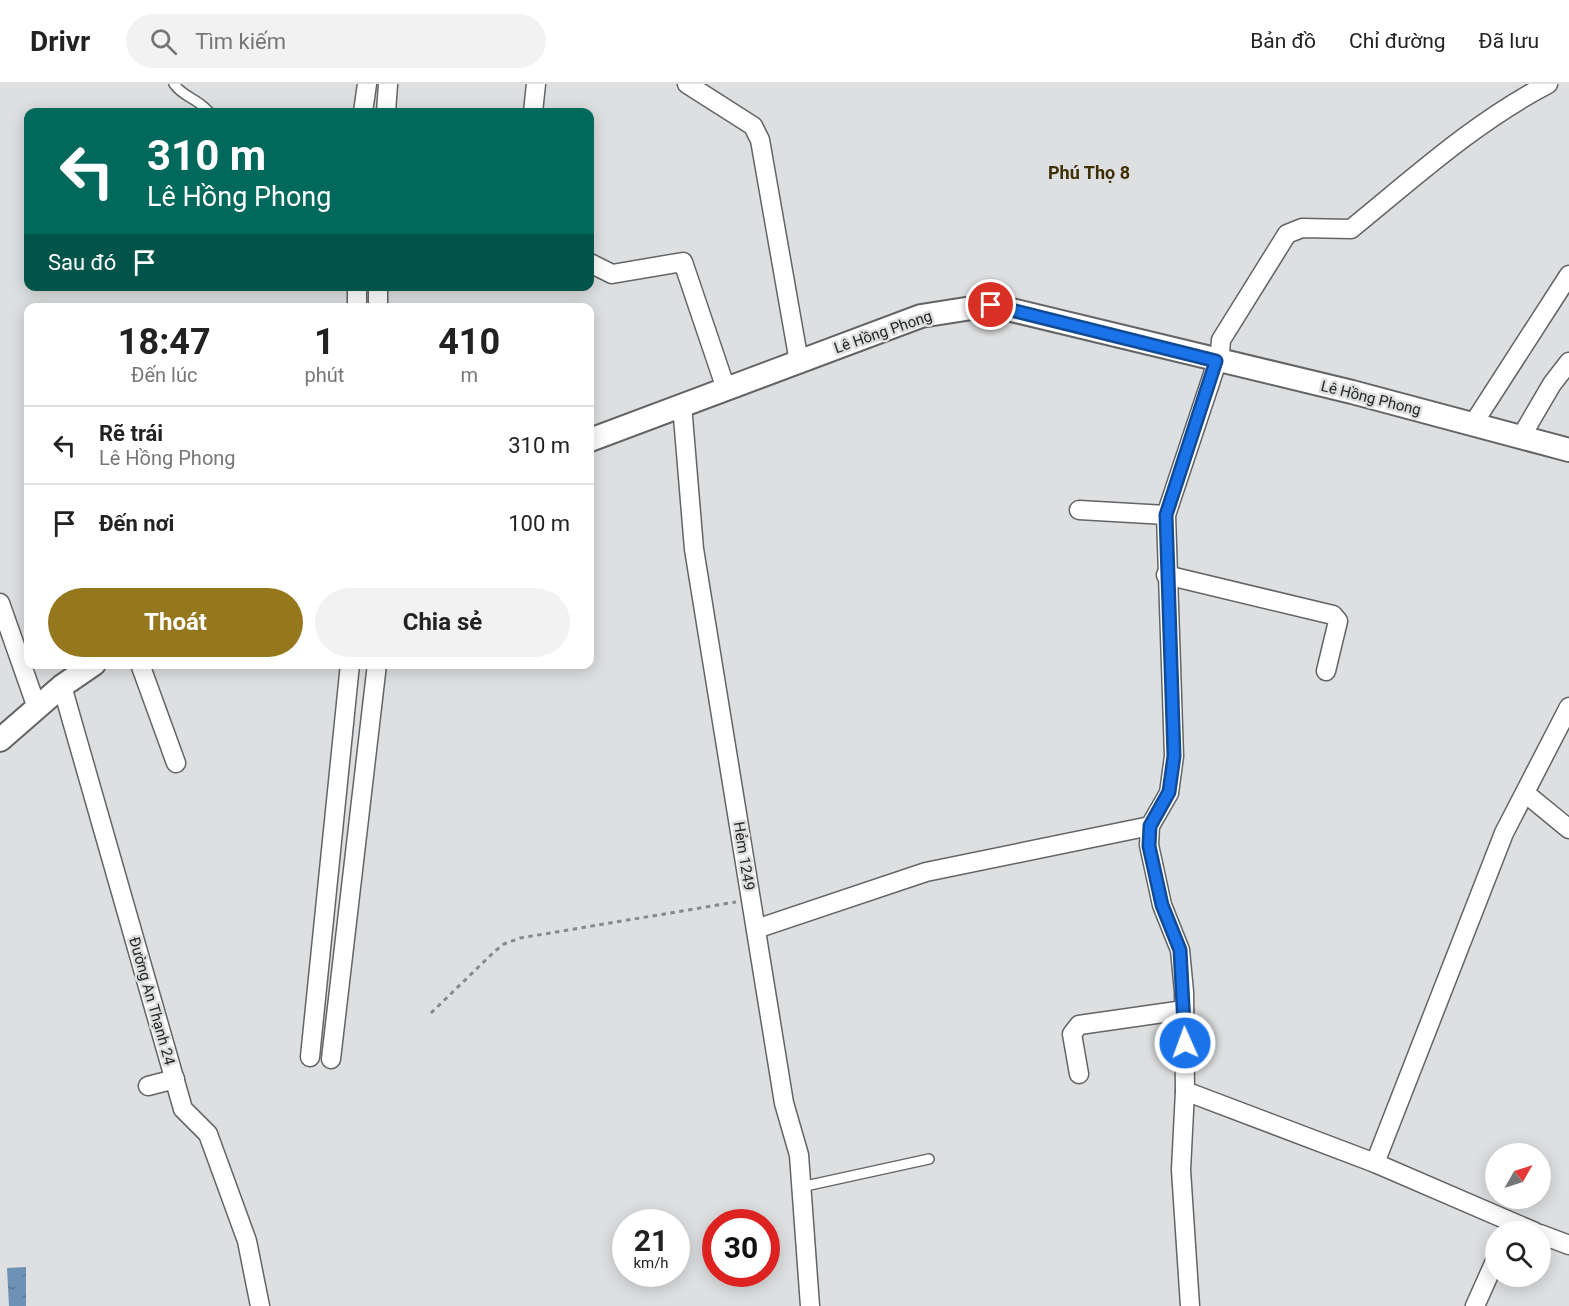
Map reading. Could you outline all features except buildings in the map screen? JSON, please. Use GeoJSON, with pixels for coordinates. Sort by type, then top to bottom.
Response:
{"type":"FeatureCollection","features":[{"type":"Feature","properties":{"kind":"street"},"geometry":{"type":"LineString","coordinates":[[364,108],[367,84]]}},
{"type":"Feature","properties":{"kind":"street"},"geometry":{"type":"LineString","coordinates":[[386,108],[388,84]]}},
{"type":"Feature","properties":{"kind":"street"},"geometry":{"type":"LineString","coordinates":[[533,108],[536,84]]}},
{"type":"Feature","properties":{"kind":"street"},"geometry":{"type":"LineString","coordinates":[[687,84],[753,126],[760,140],[799,362]]}},
{"type":"Feature","properties":{"kind":"street"},"geometry":{"type":"LineString","coordinates":[[1190,1306],[1181,1170],[1185,1091],[1184,1010],[1180,950],[1156,883],[1149,846],[1150,826],[1169,792],[1174,756],[1166,575],[1166,515],[1227,328],[1287,234],[1302,228],[1351,229],[1438,155],[1515,101],[1548,84]]}},
{"type":"Feature","properties":{"kind":"street"},"geometry":{"type":"LineString","coordinates":[[594,265],[612,274],[683,262],[726,389]]}},
{"type":"Feature","properties":{"kind":"street"},"geometry":{"type":"LineString","coordinates":[[1473,424],[1569,275]]}},
{"type":"Feature","properties":{"kind":"street","name":"Lê Hồng Phong"},"geometry":{"type":"LineString","coordinates":[[594,438],[921,316],[991,305],[1473,424],[1569,450]]}},
{"type":"Feature","properties":{"kind":"street"},"geometry":{"type":"LineString","coordinates":[[1521,437],[1552,384],[1569,362]]}},
{"type":"Feature","properties":{"kind":"street","name":"Hẻm 1249"},"geometry":{"type":"LineString","coordinates":[[682,405],[694,549],[784,1103],[799,1155],[810,1306]]}},
{"type":"Feature","properties":{"kind":"street"},"geometry":{"type":"LineString","coordinates":[[1079,510],[1166,515]]}},
{"type":"Feature","properties":{"kind":"street"},"geometry":{"type":"LineString","coordinates":[[1166,575],[1333,615],[1338,621],[1326,671]]}},
{"type":"Feature","properties":{"kind":"street"},"geometry":{"type":"LineString","coordinates":[[0,603],[37,708]]}},
{"type":"Feature","properties":{"kind":"street"},"geometry":{"type":"LineString","coordinates":[[0,740],[83,669]]}},
{"type":"Feature","properties":{"kind":"street"},"geometry":{"type":"LineString","coordinates":[[142,669],[176,763]]}},
{"type":"Feature","properties":{"kind":"street"},"geometry":{"type":"LineString","coordinates":[[310,1057],[349,669]]}},
{"type":"Feature","properties":{"kind":"street"},"geometry":{"type":"LineString","coordinates":[[331,1059],[376,669]]}},
{"type":"Feature","properties":{"kind":"street","name":"Đường An Thạnh 24"},"geometry":{"type":"LineString","coordinates":[[62,686],[183,1108],[208,1134],[247,1241],[260,1306]]}},
{"type":"Feature","properties":{"kind":"street"},"geometry":{"type":"LineString","coordinates":[[1375,1163],[1504,833],[1569,707]]}},
{"type":"Feature","properties":{"kind":"street"},"geometry":{"type":"LineString","coordinates":[[1524,793],[1569,829]]}},
{"type":"Feature","properties":{"kind":"street"},"geometry":{"type":"LineString","coordinates":[[756,929],[926,873],[1150,826]]}},
{"type":"Feature","properties":{"kind":"street"},"geometry":{"type":"LineString","coordinates":[[332,839],[356,840]]}},
{"type":"Feature","properties":{"kind":"street"},"geometry":{"type":"LineString","coordinates":[[1079,1074],[1072,1034],[1079,1025],[1184,1010]]}},
{"type":"Feature","properties":{"kind":"street"},"geometry":{"type":"LineString","coordinates":[[148,1086],[174,1079]]}},
{"type":"Feature","properties":{"kind":"street"},"geometry":{"type":"LineString","coordinates":[[1185,1091],[1375,1163],[1497,1221]]}},
{"type":"Feature","properties":{"kind":"street"},"geometry":{"type":"LineString","coordinates":[[1551,1236],[1567,1238]]}},
{"type":"Feature","properties":{"kind":"street"},"geometry":{"type":"LineString","coordinates":[[1475,1306],[1485,1284]]}},
{"type":"Feature","properties":{"kind":"lane"},"geometry":{"type":"LineString","coordinates":[[174,84],[182,94],[200,101],[206,108]]}},
{"type":"Feature","properties":{"kind":"lane"},"geometry":{"type":"LineString","coordinates":[[801,1186],[929,1159]]}},
{"type":"Feature","properties":{"kind":"path"},"geometry":{"type":"LineString","coordinates":[[431,1013],[495,951],[504,944],[520,938],[751,900]]}},
{"type":"Feature","properties":{"kind":"water"},"geometry":{"type":"Polygon","coordinates":[[[26,1267],[26,1306],[9,1306],[7,1268],[26,1267]]]}},
{"type":"Feature","properties":{"kind":"district","name":"Phú Thọ 8"},"geometry":{"type":"Point","coordinates":[1089,173]}},
{"type":"Feature","properties":{"kind":"route"},"geometry":{"type":"LineString","coordinates":[[991,305],[1216,361],[1166,515],[1166,575],[1174,756],[1167,801],[1150,826],[1149,832],[1149,846],[1156,883],[1180,950],[1185,1043]]}}]}
